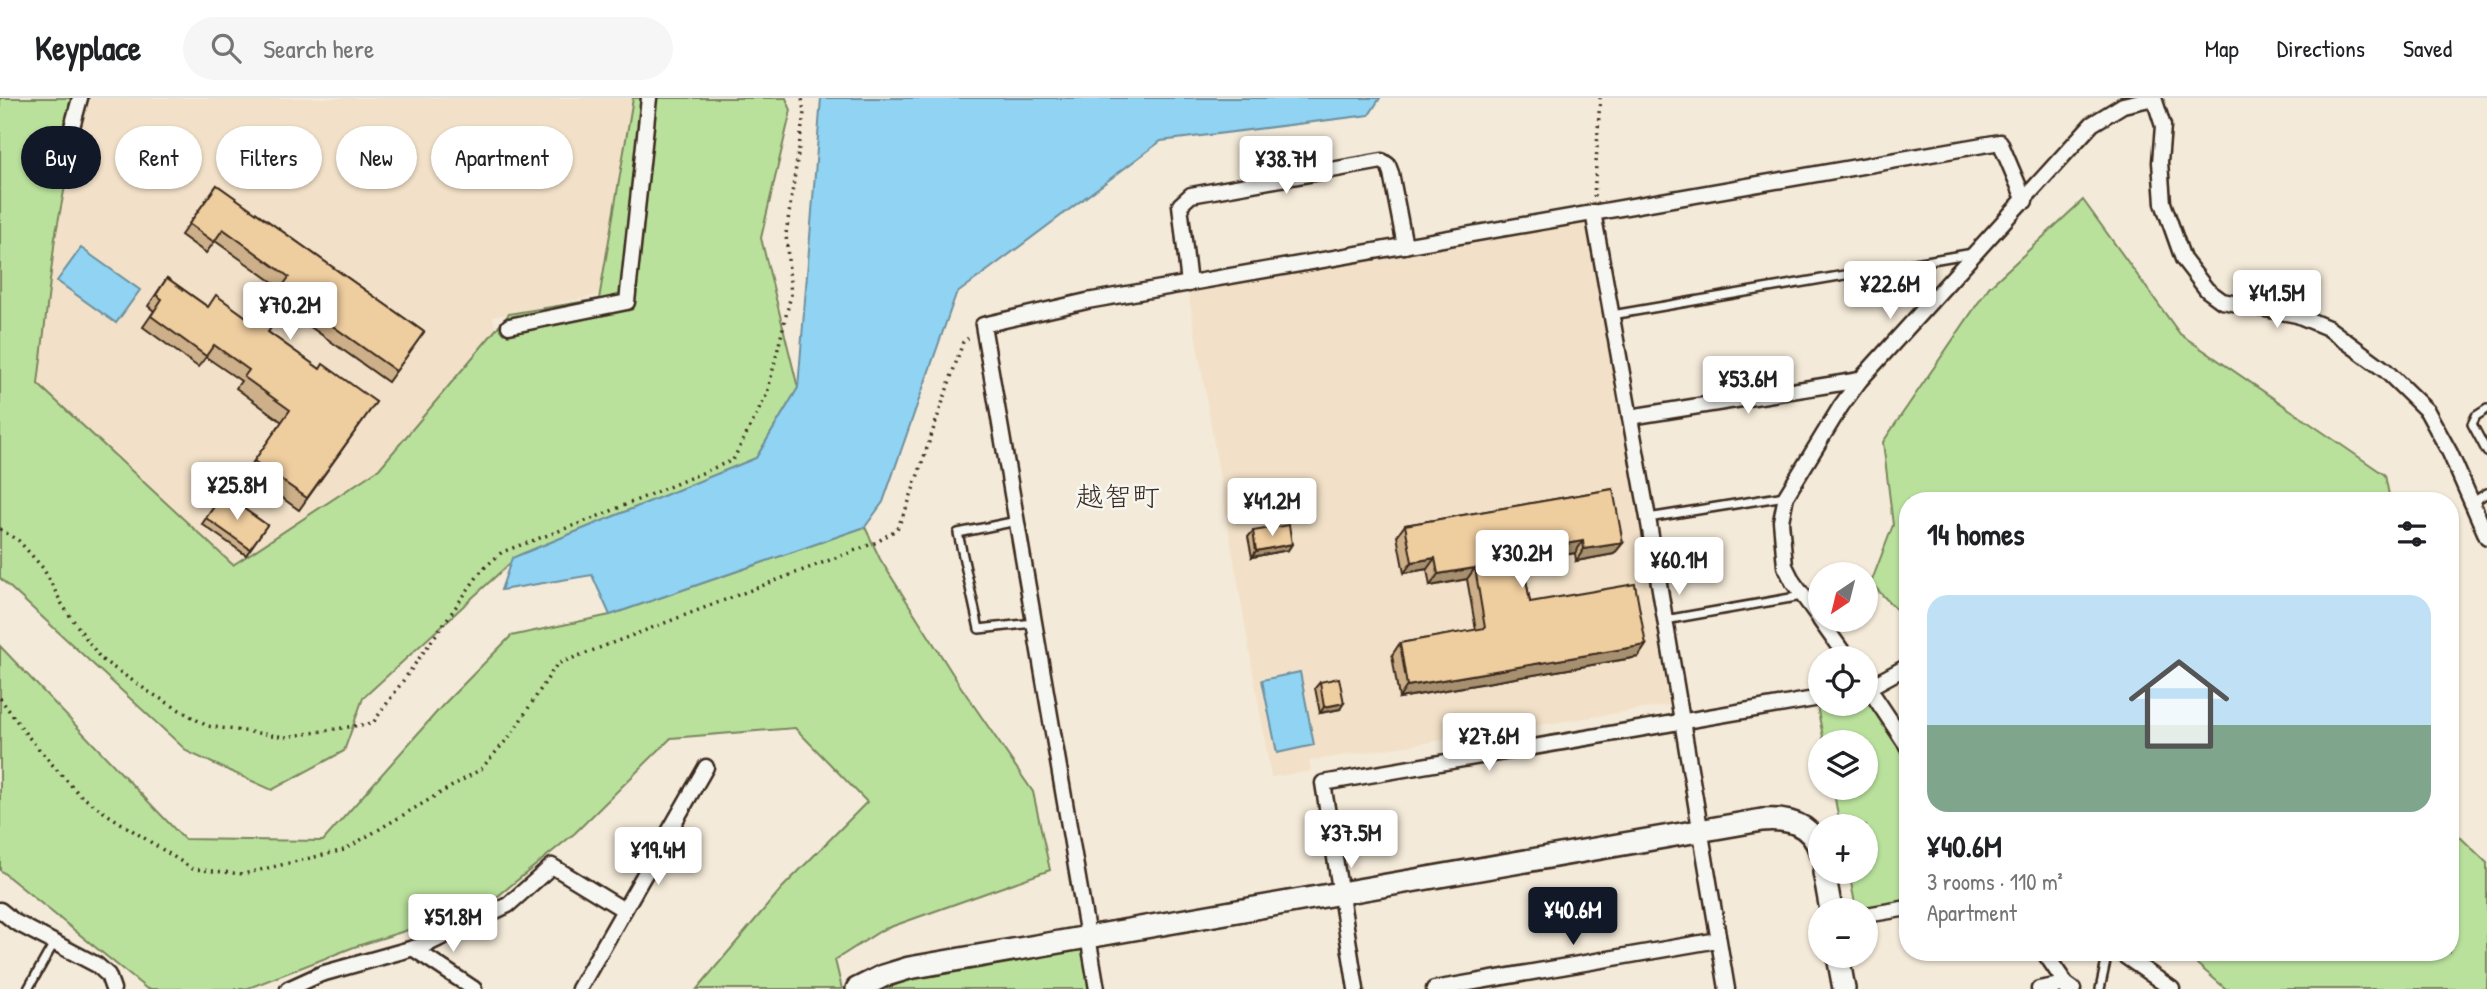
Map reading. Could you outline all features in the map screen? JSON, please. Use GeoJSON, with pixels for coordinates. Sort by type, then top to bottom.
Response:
{"type":"FeatureCollection","features":[{"type":"Feature","properties":{"kind":"street"},"geometry":{"type":"LineString","coordinates":[[72,126],[80,98]]}},
{"type":"Feature","properties":{"kind":"street"},"geometry":{"type":"LineString","coordinates":[[509,326],[627,302],[649,98]]}},
{"type":"Feature","properties":{"kind":"street"},"geometry":{"type":"LineString","coordinates":[[1808,602],[1785,566],[1781,521],[1786,496],[1841,406],[1860,380],[2092,124],[2123,105],[2154,98],[2163,126],[2160,162],[2163,203],[2183,259],[2207,290],[2222,301],[2297,315],[2328,328],[2385,370],[2427,411],[2473,502],[2487,537]]}},
{"type":"Feature","properties":{"kind":"street"},"geometry":{"type":"LineString","coordinates":[[1097,989],[983,325],[1087,301],[2000,142],[2025,201]]}},
{"type":"Feature","properties":{"kind":"street"},"geometry":{"type":"LineString","coordinates":[[1189,284],[1180,205],[1183,200],[1191,195],[1382,161],[1388,165],[1391,173],[1405,246]]}},
{"type":"Feature","properties":{"kind":"street"},"geometry":{"type":"LineString","coordinates":[[1593,212],[1648,518],[1727,989]]}},
{"type":"Feature","properties":{"kind":"street"},"geometry":{"type":"LineString","coordinates":[[1630,417],[1860,380]]}},
{"type":"Feature","properties":{"kind":"street"},"geometry":{"type":"LineString","coordinates":[[1878,682],[1899,671]]}},
{"type":"Feature","properties":{"kind":"street"},"geometry":{"type":"LineString","coordinates":[[1356,989],[1323,783],[1808,700]]}},
{"type":"Feature","properties":{"kind":"street"},"geometry":{"type":"LineString","coordinates":[[1878,704],[1899,734]]}},
{"type":"Feature","properties":{"kind":"street"},"geometry":{"type":"LineString","coordinates":[[579,989],[706,767]]}},
{"type":"Feature","properties":{"kind":"street"},"geometry":{"type":"LineString","coordinates":[[857,989],[883,976],[909,968],[1762,820],[1779,818],[1794,821],[1808,830]]}},
{"type":"Feature","properties":{"kind":"street"},"geometry":{"type":"LineString","coordinates":[[288,989],[321,974],[414,949],[508,905],[552,866],[624,910]]}},
{"type":"Feature","properties":{"kind":"street"},"geometry":{"type":"LineString","coordinates":[[0,910],[15,922],[97,965],[108,975],[113,989]]}},
{"type":"Feature","properties":{"kind":"street"},"geometry":{"type":"LineString","coordinates":[[1878,913],[1899,910]]}},
{"type":"Feature","properties":{"kind":"street"},"geometry":{"type":"LineString","coordinates":[[1434,989],[1718,940]]}},
{"type":"Feature","properties":{"kind":"street"},"geometry":{"type":"LineString","coordinates":[[414,949],[474,989]]}},
{"type":"Feature","properties":{"kind":"street"},"geometry":{"type":"LineString","coordinates":[[2050,961],[2069,987]]}},
{"type":"Feature","properties":{"kind":"street"},"geometry":{"type":"LineString","coordinates":[[2132,961],[2172,989]]}},
{"type":"Feature","properties":{"kind":"street"},"geometry":{"type":"LineString","coordinates":[[1840,968],[1844,989]]}},
{"type":"Feature","properties":{"kind":"street"},"geometry":{"type":"LineString","coordinates":[[2039,989],[2069,987]]}},
{"type":"Feature","properties":{"kind":"lane"},"geometry":{"type":"LineString","coordinates":[[1611,315],[1977,253]]}},
{"type":"Feature","properties":{"kind":"lane"},"geometry":{"type":"LineString","coordinates":[[2487,409],[2476,416],[2472,424],[2487,452]]}},
{"type":"Feature","properties":{"kind":"lane"},"geometry":{"type":"LineString","coordinates":[[2473,502],[2487,493]]}},
{"type":"Feature","properties":{"kind":"lane"},"geometry":{"type":"LineString","coordinates":[[1648,518],[1786,496]]}},
{"type":"Feature","properties":{"kind":"lane"},"geometry":{"type":"LineString","coordinates":[[1017,521],[958,533],[979,629],[1034,622]]}},
{"type":"Feature","properties":{"kind":"lane"},"geometry":{"type":"LineString","coordinates":[[1665,620],[1804,596]]}},
{"type":"Feature","properties":{"kind":"lane"},"geometry":{"type":"LineString","coordinates":[[28,989],[54,943]]}},
{"type":"Feature","properties":{"kind":"lane"},"geometry":{"type":"LineString","coordinates":[[2100,989],[2106,961]]}},
{"type":"Feature","properties":{"kind":"path"},"geometry":{"type":"LineString","coordinates":[[0,529],[19,541],[43,568],[63,606],[101,659],[149,692],[207,726],[286,737],[373,723],[482,570],[502,551],[594,518],[733,460],[767,394],[791,295],[786,234],[804,113],[802,98]]}},
{"type":"Feature","properties":{"kind":"path"},"geometry":{"type":"LineString","coordinates":[[1593,212],[1600,98]]}},
{"type":"Feature","properties":{"kind":"path"},"geometry":{"type":"LineString","coordinates":[[0,698],[26,734],[80,795],[105,814],[194,869],[243,874],[344,850],[481,768],[511,735],[557,664],[877,542],[897,529],[963,342],[983,325]]}},
{"type":"Feature","properties":{"kind":"shaded area"},"geometry":{"type":"Polygon","coordinates":[[[89,98],[637,98],[614,292],[493,317],[514,414],[240,580],[3,357],[47,189],[101,189],[101,126],[81,126],[89,98]]]}},
{"type":"Feature","properties":{"kind":"shaded area"},"geometry":{"type":"Polygon","coordinates":[[[1583,223],[1591,229],[1669,705],[1309,761],[1311,771],[1271,777],[1188,292],[1583,223]]]}},
{"type":"Feature","properties":{"kind":"green space"},"geometry":{"type":"Polygon","coordinates":[[[0,98],[82,98],[77,126],[21,126],[21,189],[64,189],[55,238],[38,384],[233,565],[379,469],[509,314],[599,299],[633,98],[786,98],[791,110],[761,238],[798,388],[756,458],[519,555],[363,698],[344,751],[272,790],[188,752],[0,578],[0,98]]]}},
{"type":"Feature","properties":{"kind":"green space"},"geometry":{"type":"Polygon","coordinates":[[[2083,200],[2180,334],[2385,475],[2388,492],[1899,492],[1899,613],[1878,590],[1878,565],[1893,525],[1883,442],[1989,287],[2083,200]]]}},
{"type":"Feature","properties":{"kind":"green space"},"geometry":{"type":"Polygon","coordinates":[[[865,527],[880,559],[961,687],[1033,792],[1050,870],[882,930],[835,960],[842,989],[697,989],[782,888],[867,802],[795,728],[671,738],[575,833],[487,905],[354,947],[246,989],[147,989],[0,870],[0,646],[184,839],[323,841],[443,705],[511,636],[610,615],[865,527]]]}},
{"type":"Feature","properties":{"kind":"green space"},"geometry":{"type":"Polygon","coordinates":[[[1878,715],[1899,746],[1899,901],[1878,905],[1878,898],[1854,898],[1851,884],[1878,884],[1878,814],[1838,814],[1835,800],[1878,800],[1878,730],[1822,730],[1819,716],[1878,715]]]}},
{"type":"Feature","properties":{"kind":"green space"},"geometry":{"type":"Polygon","coordinates":[[[2459,836],[2487,863],[2487,989],[2226,989],[2193,961],[2459,961],[2459,836]]]}},
{"type":"Feature","properties":{"kind":"green space"},"geometry":{"type":"Polygon","coordinates":[[[1084,947],[1090,989],[886,989],[915,976],[1084,947]]]}},
{"type":"Feature","properties":{"kind":"water"},"geometry":{"type":"Polygon","coordinates":[[[821,98],[1380,98],[1369,115],[1161,141],[956,294],[883,502],[865,527],[610,615],[592,575],[501,590],[512,558],[756,458],[798,388],[821,98]]]}},
{"type":"Feature","properties":{"kind":"water"},"geometry":{"type":"Polygon","coordinates":[[[81,248],[140,290],[116,323],[57,281],[81,248]]]}},
{"type":"Feature","properties":{"kind":"water"},"geometry":{"type":"Polygon","coordinates":[[[1300,672],[1314,745],[1277,753],[1262,680],[1300,672]]]}},
{"type":"Feature","properties":{"kind":"building"},"geometry":{"type":"Polygon","coordinates":[[[216,186],[216,189],[223,189],[424,332],[396,371],[303,305],[297,313],[286,306],[268,332],[320,369],[323,364],[376,402],[307,498],[254,461],[290,410],[244,377],[249,370],[214,345],[206,356],[151,316],[162,299],[156,295],[167,278],[208,307],[216,295],[256,324],[289,277],[223,229],[214,242],[189,224],[216,186]]]}},
{"type":"Feature","properties":{"kind":"building"},"geometry":{"type":"Polygon","coordinates":[[[1613,489],[1623,543],[1584,549],[1583,541],[1521,552],[1530,602],[1635,584],[1646,645],[1407,686],[1400,643],[1485,628],[1475,568],[1438,574],[1435,558],[1412,562],[1405,525],[1613,489]]]}},
{"type":"Feature","properties":{"kind":"building"},"geometry":{"type":"Polygon","coordinates":[[[223,494],[267,525],[250,549],[206,518],[223,494]]]}},
{"type":"Feature","properties":{"kind":"building"},"geometry":{"type":"Polygon","coordinates":[[[1289,525],[1292,544],[1256,551],[1253,531],[1289,525]]]}},
{"type":"Feature","properties":{"kind":"building"},"geometry":{"type":"Polygon","coordinates":[[[1339,678],[1344,703],[1324,707],[1320,682],[1339,678]]]}},
{"type":"Feature","properties":{"kind":"district","name":"越智町"},"geometry":{"type":"Point","coordinates":[1118,496]}}]}
